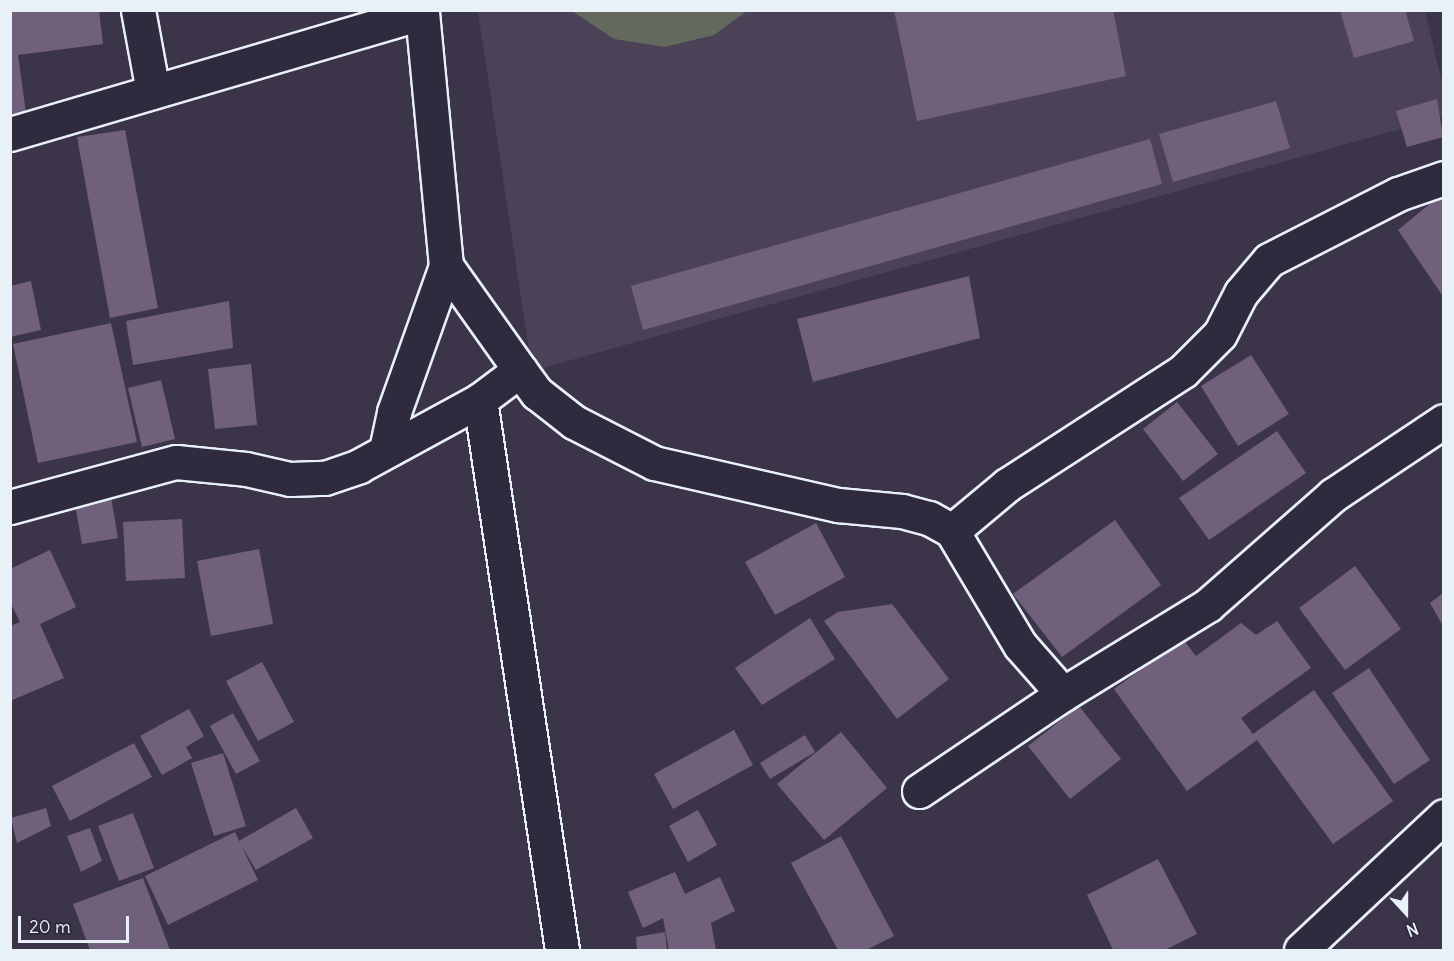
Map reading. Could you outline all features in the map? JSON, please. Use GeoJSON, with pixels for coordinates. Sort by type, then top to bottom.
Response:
{"type":"FeatureCollection","features":[{"type":"Feature","properties":{"kind":"street"},"geometry":{"type":"LineString","coordinates":[[138,10],[153,92]]}},
{"type":"Feature","properties":{"kind":"street"},"geometry":{"type":"LineString","coordinates":[[10,134],[422,12],[446,266],[394,412],[386,450]]}},
{"type":"Feature","properties":{"kind":"street"},"geometry":{"type":"LineString","coordinates":[[952,531],[1007,485],[1183,371],[1220,334],[1241,293],[1269,260],[1398,194],[1443,178]]}},
{"type":"Feature","properties":{"kind":"street"},"geometry":{"type":"LineString","coordinates":[[446,266],[537,393],[574,422],[654,463],[838,506],[903,512],[929,518],[952,531],[1020,645],[1063,694]]}},
{"type":"Feature","properties":{"kind":"street"},"geometry":{"type":"LineString","coordinates":[[10,507],[176,462],[246,469],[290,479],[325,478],[359,466],[480,400],[520,370]]}},
{"type":"Feature","properties":{"kind":"street"},"geometry":{"type":"LineString","coordinates":[[480,400],[562,951]]}},
{"type":"Feature","properties":{"kind":"street"},"geometry":{"type":"LineString","coordinates":[[919,791],[1063,694],[1208,605],[1334,495],[1443,421]]}},
{"type":"Feature","properties":{"kind":"street"},"geometry":{"type":"LineString","coordinates":[[1301,951],[1443,816]]}},
{"type":"Feature","properties":{"kind":"shaded area"},"geometry":{"type":"Polygon","coordinates":[[[478,11],[1425,11],[1443,87],[1443,117],[532,371],[478,11]]]}},
{"type":"Feature","properties":{"kind":"green space"},"geometry":{"type":"Polygon","coordinates":[[[572,11],[747,11],[714,35],[665,47],[614,39],[572,11]]]}},
{"type":"Feature","properties":{"kind":"building"},"geometry":{"type":"Polygon","coordinates":[[[10,10],[99,10],[103,44],[18,55],[26,113],[10,115],[10,10]]]}},
{"type":"Feature","properties":{"kind":"building"},"geometry":{"type":"Polygon","coordinates":[[[894,10],[1113,10],[1126,76],[917,121],[894,10]]]}},
{"type":"Feature","properties":{"kind":"building"},"geometry":{"type":"Polygon","coordinates":[[[1340,10],[1405,10],[1414,41],[1354,58],[1340,10]]]}},
{"type":"Feature","properties":{"kind":"building"},"geometry":{"type":"Polygon","coordinates":[[[1437,99],[1443,137],[1407,147],[1396,111],[1437,99]]]}},
{"type":"Feature","properties":{"kind":"building"},"geometry":{"type":"Polygon","coordinates":[[[1276,101],[1290,148],[1173,182],[1159,134],[1276,101]]]}},
{"type":"Feature","properties":{"kind":"building"},"geometry":{"type":"Polygon","coordinates":[[[125,130],[158,308],[110,318],[77,137],[125,130]]]}},
{"type":"Feature","properties":{"kind":"building"},"geometry":{"type":"Polygon","coordinates":[[[1150,139],[1162,184],[643,330],[631,286],[1150,139]]]}},
{"type":"Feature","properties":{"kind":"building"},"geometry":{"type":"Polygon","coordinates":[[[1443,193],[1443,294],[1442,295],[1398,230],[1443,193]]]}},
{"type":"Feature","properties":{"kind":"building"},"geometry":{"type":"Polygon","coordinates":[[[969,276],[980,338],[813,382],[797,319],[969,276]]]}},
{"type":"Feature","properties":{"kind":"building"},"geometry":{"type":"Polygon","coordinates":[[[31,281],[41,330],[10,337],[10,286],[31,281]]]}},
{"type":"Feature","properties":{"kind":"building"},"geometry":{"type":"Polygon","coordinates":[[[229,301],[233,348],[133,365],[126,321],[229,301]]]}},
{"type":"Feature","properties":{"kind":"building"},"geometry":{"type":"Polygon","coordinates":[[[111,323],[137,442],[38,463],[13,344],[111,323]]]}},
{"type":"Feature","properties":{"kind":"building"},"geometry":{"type":"Polygon","coordinates":[[[1251,355],[1289,414],[1238,446],[1201,386],[1251,355]]]}},
{"type":"Feature","properties":{"kind":"building"},"geometry":{"type":"Polygon","coordinates":[[[251,364],[257,425],[215,429],[208,369],[251,364]]]}},
{"type":"Feature","properties":{"kind":"building"},"geometry":{"type":"Polygon","coordinates":[[[161,380],[175,439],[142,447],[128,388],[161,380]]]}},
{"type":"Feature","properties":{"kind":"building"},"geometry":{"type":"Polygon","coordinates":[[[1177,402],[1218,454],[1183,481],[1143,429],[1177,402]]]}},
{"type":"Feature","properties":{"kind":"building"},"geometry":{"type":"Polygon","coordinates":[[[1277,431],[1306,473],[1209,540],[1179,498],[1277,431]]]}},
{"type":"Feature","properties":{"kind":"building"},"geometry":{"type":"Polygon","coordinates":[[[111,497],[118,538],[82,544],[75,504],[111,497]]]}},
{"type":"Feature","properties":{"kind":"building"},"geometry":{"type":"Polygon","coordinates":[[[182,519],[185,578],[126,581],[123,522],[182,519]]]}},
{"type":"Feature","properties":{"kind":"building"},"geometry":{"type":"Polygon","coordinates":[[[1115,520],[1161,585],[1062,657],[1013,594],[1115,520]]]}},
{"type":"Feature","properties":{"kind":"building"},"geometry":{"type":"Polygon","coordinates":[[[816,523],[845,577],[775,615],[745,562],[816,523]]]}},
{"type":"Feature","properties":{"kind":"building"},"geometry":{"type":"Polygon","coordinates":[[[259,549],[273,624],[211,636],[197,561],[259,549]]]}},
{"type":"Feature","properties":{"kind":"building"},"geometry":{"type":"Polygon","coordinates":[[[50,550],[76,607],[40,624],[64,678],[10,701],[10,626],[20,622],[10,602],[10,569],[50,550]]]}},
{"type":"Feature","properties":{"kind":"building"},"geometry":{"type":"Polygon","coordinates":[[[1355,566],[1401,629],[1345,670],[1299,608],[1355,566]]]}},
{"type":"Feature","properties":{"kind":"building"},"geometry":{"type":"Polygon","coordinates":[[[1443,593],[1443,626],[1430,603],[1443,593]]]}},
{"type":"Feature","properties":{"kind":"building"},"geometry":{"type":"Polygon","coordinates":[[[892,604],[949,679],[897,719],[824,621],[838,612],[892,604]]]}},
{"type":"Feature","properties":{"kind":"building"},"geometry":{"type":"Polygon","coordinates":[[[810,618],[835,659],[762,705],[735,668],[810,618]]]}},
{"type":"Feature","properties":{"kind":"building"},"geometry":{"type":"Polygon","coordinates":[[[1277,621],[1311,668],[1241,718],[1253,734],[1314,690],[1393,801],[1333,844],[1257,740],[1187,791],[1114,689],[1183,639],[1196,656],[1241,623],[1256,635],[1277,621]]]}},
{"type":"Feature","properties":{"kind":"building"},"geometry":{"type":"Polygon","coordinates":[[[262,662],[294,722],[258,741],[226,681],[262,662]]]}},
{"type":"Feature","properties":{"kind":"building"},"geometry":{"type":"Polygon","coordinates":[[[1369,668],[1430,760],[1394,784],[1332,693],[1369,668]]]}},
{"type":"Feature","properties":{"kind":"building"},"geometry":{"type":"Polygon","coordinates":[[[1079,706],[1121,759],[1070,799],[1028,746],[1079,706]]]}},
{"type":"Feature","properties":{"kind":"building"},"geometry":{"type":"Polygon","coordinates":[[[189,709],[204,736],[186,747],[192,758],[162,775],[140,736],[189,709]]]}},
{"type":"Feature","properties":{"kind":"building"},"geometry":{"type":"Polygon","coordinates":[[[233,713],[260,761],[236,774],[210,726],[233,713]]]}},
{"type":"Feature","properties":{"kind":"building"},"geometry":{"type":"Polygon","coordinates":[[[734,730],[753,765],[673,809],[654,774],[734,730]]]}},
{"type":"Feature","properties":{"kind":"building"},"geometry":{"type":"Polygon","coordinates":[[[841,732],[887,788],[824,840],[777,784],[841,732]]]}},
{"type":"Feature","properties":{"kind":"building"},"geometry":{"type":"Polygon","coordinates":[[[805,735],[815,752],[770,779],[760,763],[805,735]]]}},
{"type":"Feature","properties":{"kind":"building"},"geometry":{"type":"Polygon","coordinates":[[[134,743],[152,777],[70,821],[52,786],[134,743]]]}},
{"type":"Feature","properties":{"kind":"building"},"geometry":{"type":"Polygon","coordinates":[[[223,753],[246,826],[214,836],[191,763],[223,753]]]}},
{"type":"Feature","properties":{"kind":"building"},"geometry":{"type":"Polygon","coordinates":[[[46,808],[51,826],[17,843],[11,818],[46,808]]]}},
{"type":"Feature","properties":{"kind":"building"},"geometry":{"type":"Polygon","coordinates":[[[296,808],[313,838],[256,870],[241,845],[258,880],[168,925],[145,876],[235,832],[239,841],[296,808]]]}},
{"type":"Feature","properties":{"kind":"building"},"geometry":{"type":"Polygon","coordinates":[[[698,810],[717,845],[688,862],[669,826],[698,810]]]}},
{"type":"Feature","properties":{"kind":"building"},"geometry":{"type":"Polygon","coordinates":[[[133,813],[154,868],[119,881],[98,826],[133,813]]]}},
{"type":"Feature","properties":{"kind":"building"},"geometry":{"type":"Polygon","coordinates":[[[90,828],[102,861],[81,872],[67,836],[90,828]]]}},
{"type":"Feature","properties":{"kind":"building"},"geometry":{"type":"Polygon","coordinates":[[[841,836],[894,936],[866,950],[838,950],[791,863],[841,836]]]}},
{"type":"Feature","properties":{"kind":"building"},"geometry":{"type":"Polygon","coordinates":[[[1158,859],[1197,934],[1165,950],[1113,950],[1087,895],[1158,859]]]}},
{"type":"Feature","properties":{"kind":"building"},"geometry":{"type":"Polygon","coordinates":[[[675,872],[685,894],[720,877],[735,911],[711,923],[716,950],[669,950],[663,918],[643,928],[628,892],[675,872]]]}},
{"type":"Feature","properties":{"kind":"building"},"geometry":{"type":"Polygon","coordinates":[[[143,878],[170,950],[90,950],[73,904],[143,878]]]}},
{"type":"Feature","properties":{"kind":"building"},"geometry":{"type":"Polygon","coordinates":[[[665,932],[667,950],[637,950],[636,937],[665,932]]]}}]}
